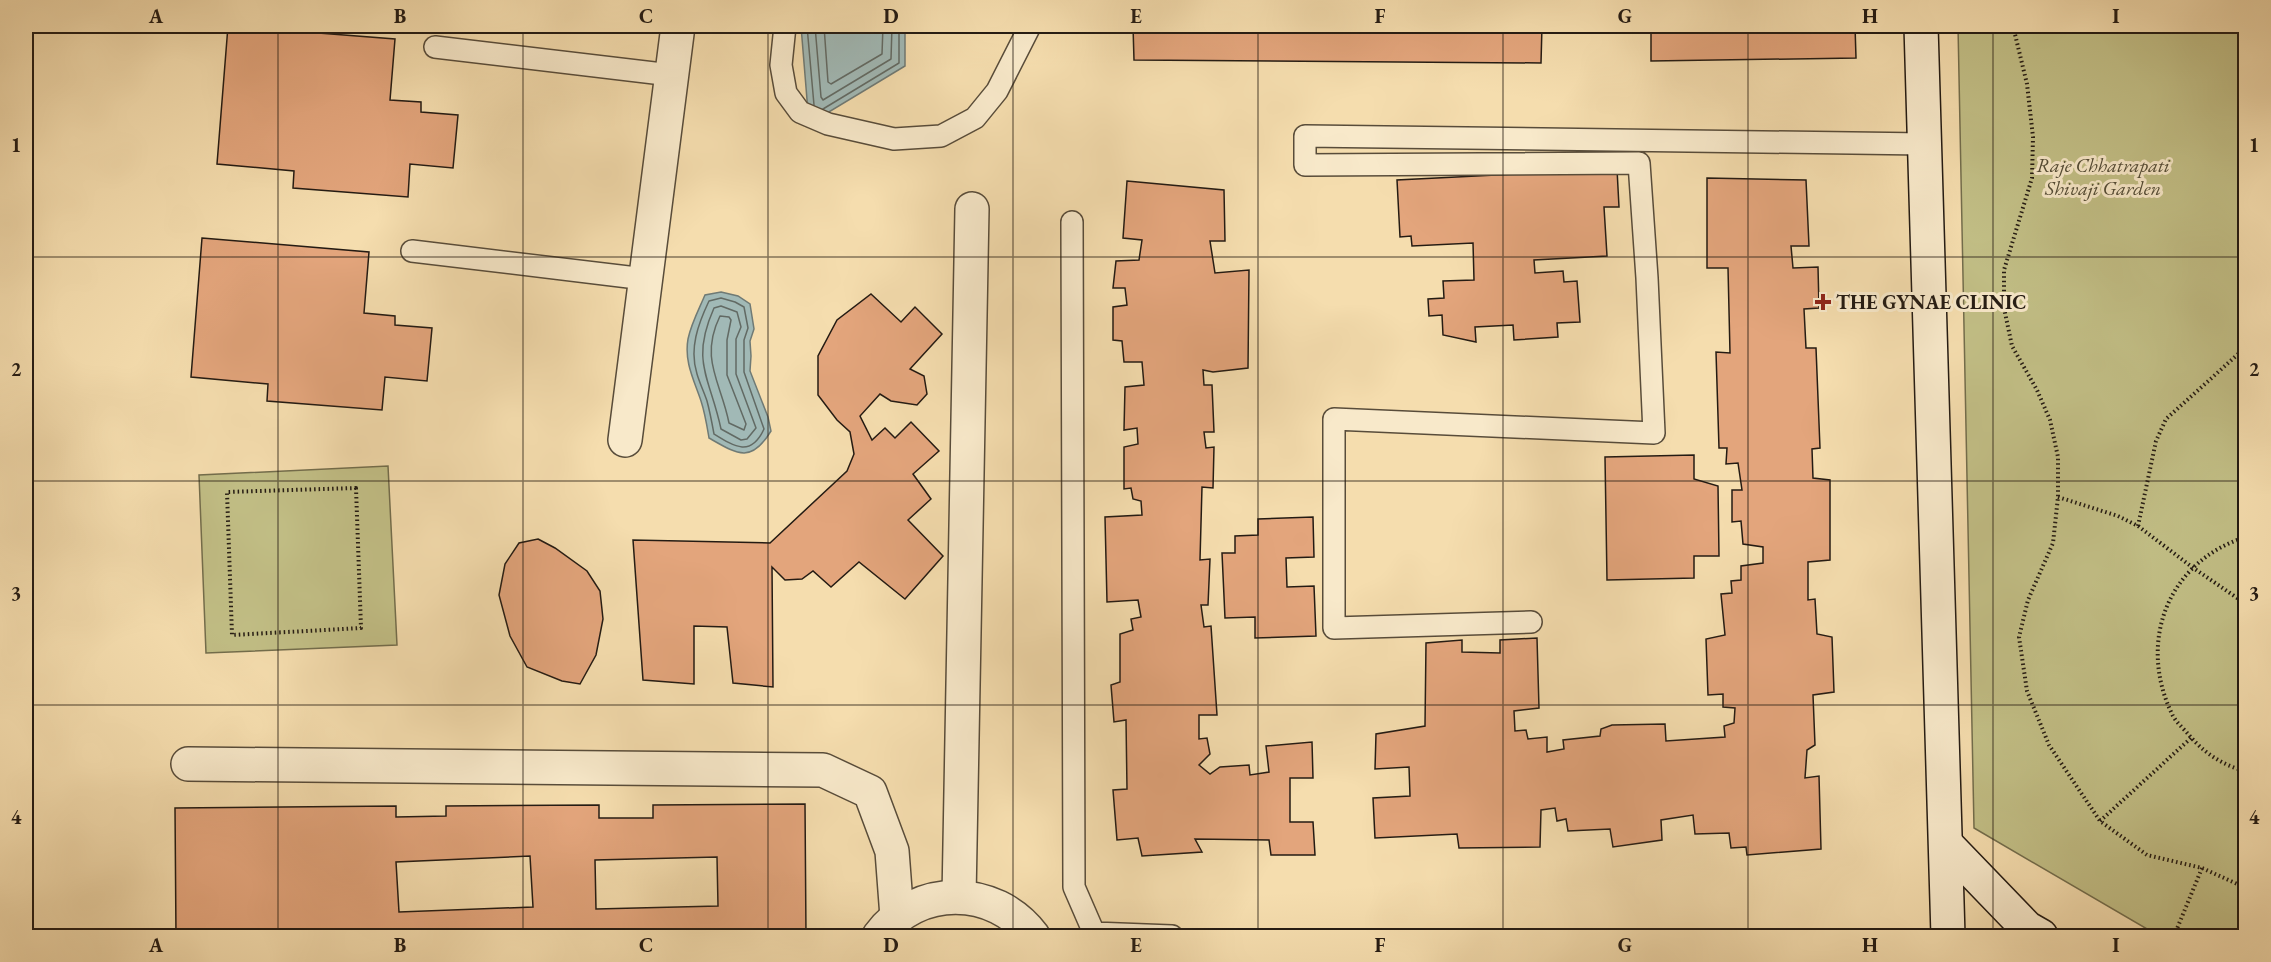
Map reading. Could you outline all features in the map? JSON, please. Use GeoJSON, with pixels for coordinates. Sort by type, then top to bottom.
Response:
{"type":"FeatureCollection","features":[{"type":"Feature","properties":{"kind":"street"},"geometry":{"type":"LineString","coordinates":[[625,440],[678,26]]}},
{"type":"Feature","properties":{"kind":"street"},"geometry":{"type":"LineString","coordinates":[[1921,26],[1948,936]]}},
{"type":"Feature","properties":{"kind":"street"},"geometry":{"type":"LineString","coordinates":[[959,897],[972,209]]}},
{"type":"Feature","properties":{"kind":"street"},"geometry":{"type":"LineString","coordinates":[[188,764],[823,770],[870,792],[892,851],[888,927]]}},
{"type":"Feature","properties":{"kind":"street"},"geometry":{"type":"LineString","coordinates":[[1946,844],[2027,928],[2041,936]]}},
{"type":"Feature","properties":{"kind":"street"},"geometry":{"type":"LineString","coordinates":[[888,927],[927,901],[959,897],[992,904],[1020,921],[1033,936]]}},
{"type":"Feature","properties":{"kind":"lane"},"geometry":{"type":"LineString","coordinates":[[785,26],[782,65],[786,93],[800,112],[828,123],[894,139],[941,136],[975,118],[997,91],[1030,26]]}},
{"type":"Feature","properties":{"kind":"lane"},"geometry":{"type":"LineString","coordinates":[[435,47],[671,75]]}},
{"type":"Feature","properties":{"kind":"lane"},"geometry":{"type":"LineString","coordinates":[[1640,164],[1305,165],[1305,136],[1925,144]]}},
{"type":"Feature","properties":{"kind":"lane"},"geometry":{"type":"LineString","coordinates":[[1531,622],[1334,628],[1334,419],[1654,434],[1640,164],[1644,141]]}},
{"type":"Feature","properties":{"kind":"lane"},"geometry":{"type":"LineString","coordinates":[[1072,222],[1074,887],[1094,933],[1172,936]]}},
{"type":"Feature","properties":{"kind":"lane"},"geometry":{"type":"LineString","coordinates":[[412,251],[645,279]]}},
{"type":"Feature","properties":{"kind":"path"},"geometry":{"type":"LineString","coordinates":[[2013,26],[2027,84],[2033,137],[2032,178],[2004,270],[2004,308],[2012,346],[2037,390],[2050,420],[2058,457],[2058,497],[2053,543],[2028,600],[2019,637],[2027,691],[2049,745],[2100,820],[2147,855],[2202,868],[2246,888]]}},
{"type":"Feature","properties":{"kind":"path"},"geometry":{"type":"LineString","coordinates":[[2138,526],[2156,441],[2166,419],[2246,347]]}},
{"type":"Feature","properties":{"kind":"path"},"geometry":{"type":"LineString","coordinates":[[356,488],[361,628],[232,635],[227,492],[356,488]]}},
{"type":"Feature","properties":{"kind":"path"},"geometry":{"type":"LineString","coordinates":[[2058,497],[2118,516],[2138,526],[2246,606]]}},
{"type":"Feature","properties":{"kind":"path"},"geometry":{"type":"LineString","coordinates":[[2246,537],[2225,543],[2192,567],[2168,600],[2157,638],[2158,678],[2172,716],[2198,746],[2232,768],[2246,771]]}},
{"type":"Feature","properties":{"kind":"path"},"geometry":{"type":"LineString","coordinates":[[2100,820],[2191,738]]}},
{"type":"Feature","properties":{"kind":"path"},"geometry":{"type":"LineString","coordinates":[[2174,936],[2202,868]]}},
{"type":"Feature","properties":{"kind":"green space","name":"Raje Chhatrapati Shivaji Garden"},"geometry":{"type":"Polygon","coordinates":[[[1958,26],[2245,26],[2245,936],[2159,936],[1974,828],[1958,26]]]}},
{"type":"Feature","properties":{"kind":"green space"},"geometry":{"type":"Polygon","coordinates":[[[388,466],[397,645],[206,653],[199,475],[388,466]]]}},
{"type":"Feature","properties":{"kind":"water"},"geometry":{"type":"Polygon","coordinates":[[[801,26],[905,26],[905,66],[809,124],[801,26]]]}},
{"type":"Feature","properties":{"kind":"water"},"geometry":{"type":"Polygon","coordinates":[[[721,292],[738,296],[750,304],[754,329],[750,341],[750,371],[771,431],[757,448],[750,452],[736,452],[709,438],[687,355],[689,333],[705,295],[721,292]]]}},
{"type":"Feature","properties":{"kind":"building"},"geometry":{"type":"Polygon","coordinates":[[[228,26],[395,39],[390,100],[421,102],[421,112],[458,115],[453,168],[410,164],[408,197],[293,188],[294,171],[217,164],[228,26]]]}},
{"type":"Feature","properties":{"kind":"building"},"geometry":{"type":"Polygon","coordinates":[[[1133,26],[1542,26],[1541,63],[1134,60],[1133,26]]]}},
{"type":"Feature","properties":{"kind":"building"},"geometry":{"type":"Polygon","coordinates":[[[1651,26],[1855,26],[1856,58],[1651,61],[1651,26]]]}},
{"type":"Feature","properties":{"kind":"building"},"geometry":{"type":"Polygon","coordinates":[[[1617,169],[1619,207],[1604,207],[1607,256],[1534,260],[1535,273],[1563,271],[1564,282],[1577,281],[1580,322],[1557,323],[1558,337],[1514,340],[1513,325],[1475,327],[1476,342],[1443,335],[1442,315],[1429,316],[1428,299],[1444,298],[1443,281],[1474,280],[1473,243],[1412,246],[1411,236],[1400,237],[1397,180],[1617,169]]]}},
{"type":"Feature","properties":{"kind":"building"},"geometry":{"type":"Polygon","coordinates":[[[1707,178],[1806,180],[1809,246],[1791,246],[1793,268],[1818,267],[1819,308],[1804,309],[1806,348],[1816,348],[1820,448],[1812,449],[1813,478],[1830,480],[1830,560],[1808,562],[1808,600],[1815,599],[1817,634],[1832,637],[1834,692],[1813,695],[1815,745],[1807,750],[1805,778],[1819,776],[1821,849],[1747,855],[1746,847],[1731,848],[1729,833],[1695,834],[1693,815],[1661,820],[1662,840],[1613,847],[1610,829],[1568,831],[1566,819],[1557,821],[1555,808],[1541,810],[1540,847],[1459,848],[1457,834],[1375,838],[1373,798],[1410,796],[1409,767],[1375,769],[1376,734],[1425,726],[1426,643],[1462,640],[1462,652],[1500,653],[1500,640],[1537,638],[1539,708],[1514,711],[1515,731],[1526,730],[1528,739],[1547,737],[1547,752],[1564,749],[1563,740],[1600,736],[1601,729],[1612,725],[1665,724],[1666,741],[1725,737],[1724,726],[1734,723],[1735,708],[1723,707],[1723,694],[1708,695],[1706,639],[1725,635],[1721,594],[1732,593],[1731,581],[1741,580],[1741,566],[1763,563],[1763,547],[1743,544],[1741,521],[1732,522],[1732,490],[1742,490],[1738,463],[1726,464],[1727,448],[1719,448],[1716,352],[1730,353],[1728,268],[1707,268],[1707,178]]]}},
{"type":"Feature","properties":{"kind":"building"},"geometry":{"type":"Polygon","coordinates":[[[1127,181],[1224,190],[1225,241],[1210,241],[1215,273],[1249,270],[1248,368],[1213,372],[1203,370],[1204,385],[1212,385],[1214,432],[1204,432],[1206,448],[1214,447],[1213,488],[1202,487],[1200,560],[1210,559],[1208,605],[1201,605],[1204,627],[1211,626],[1217,715],[1199,715],[1199,739],[1207,738],[1210,754],[1199,765],[1210,774],[1220,767],[1249,765],[1250,775],[1269,772],[1266,746],[1312,742],[1313,778],[1290,778],[1290,822],[1313,822],[1315,855],[1271,855],[1269,840],[1195,839],[1202,852],[1142,856],[1138,838],[1117,840],[1113,790],[1127,789],[1126,720],[1114,722],[1111,685],[1120,682],[1120,634],[1133,630],[1131,619],[1141,617],[1138,600],[1107,602],[1105,517],[1142,515],[1141,501],[1133,499],[1131,488],[1124,489],[1124,447],[1138,444],[1137,428],[1124,430],[1125,387],[1144,385],[1142,362],[1124,362],[1122,341],[1113,340],[1113,307],[1127,305],[1125,288],[1113,288],[1116,261],[1139,260],[1142,240],[1123,238],[1127,181]]]}},
{"type":"Feature","properties":{"kind":"building"},"geometry":{"type":"Polygon","coordinates":[[[202,238],[369,252],[364,313],[395,316],[395,325],[432,328],[427,381],[385,377],[382,410],[267,401],[268,384],[191,377],[202,238]]]}},
{"type":"Feature","properties":{"kind":"building"},"geometry":{"type":"Polygon","coordinates":[[[871,294],[901,322],[915,307],[942,334],[910,369],[924,376],[927,394],[917,405],[891,401],[880,394],[860,416],[872,440],[885,428],[895,438],[911,422],[939,451],[913,474],[931,499],[908,520],[943,556],[905,599],[859,562],[831,587],[813,571],[802,579],[785,580],[772,567],[773,687],[733,683],[727,627],[694,626],[694,684],[643,680],[633,540],[770,543],[847,471],[854,454],[850,432],[837,420],[818,395],[818,356],[837,320],[871,294]]]}},
{"type":"Feature","properties":{"kind":"building"},"geometry":{"type":"Polygon","coordinates":[[[1694,455],[1694,479],[1718,486],[1719,556],[1694,556],[1694,578],[1607,580],[1605,457],[1694,455]]]}},
{"type":"Feature","properties":{"kind":"building"},"geometry":{"type":"Polygon","coordinates":[[[1313,517],[1314,557],[1286,558],[1287,587],[1314,586],[1316,636],[1255,638],[1255,617],[1225,618],[1222,553],[1235,553],[1235,536],[1258,535],[1258,519],[1313,517]]]}},
{"type":"Feature","properties":{"kind":"building"},"geometry":{"type":"Polygon","coordinates":[[[538,539],[587,571],[600,591],[603,619],[596,655],[580,684],[562,681],[527,667],[510,636],[499,595],[505,564],[519,543],[538,539]]]}},
{"type":"Feature","properties":{"kind":"building"},"geometry":{"type":"Polygon","coordinates":[[[805,804],[806,936],[176,936],[175,808],[396,806],[396,817],[446,816],[446,806],[599,805],[599,818],[653,818],[653,805],[805,804]],[[530,856],[396,862],[399,912],[533,907],[530,856]],[[717,857],[595,860],[596,909],[718,906],[717,857]]]}},
{"type":"Feature","properties":{"kind":"place","name":"THE GYNAE CLINIC"},"geometry":{"type":"Point","coordinates":[1823,302]}}]}
